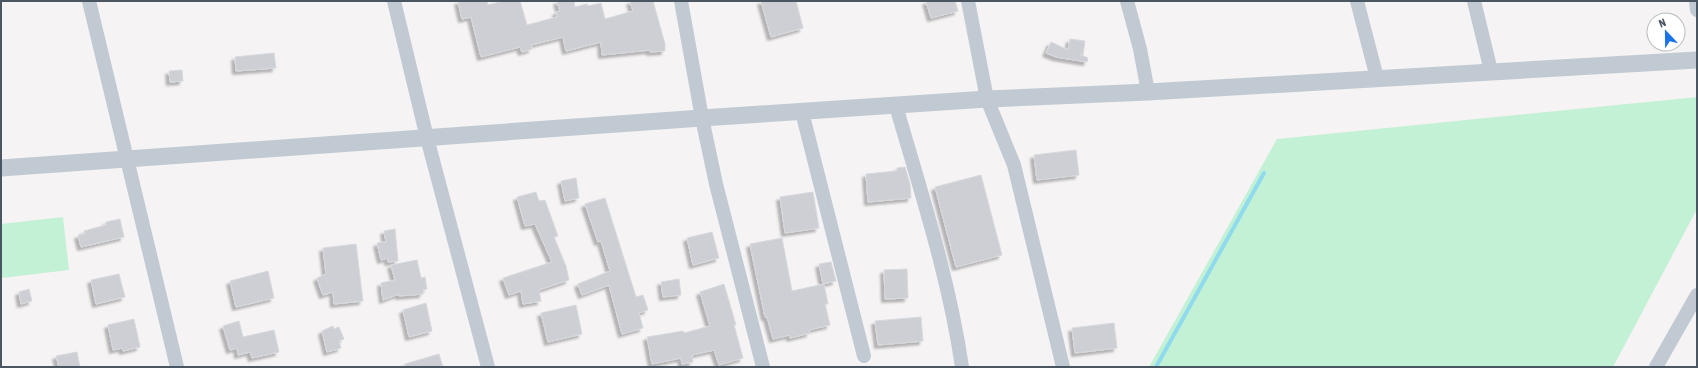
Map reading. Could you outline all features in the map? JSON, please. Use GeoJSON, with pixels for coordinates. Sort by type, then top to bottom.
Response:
{"type":"FeatureCollection","features":[{"type":"Feature","properties":{"kind":"street"},"geometry":{"type":"LineString","coordinates":[[89,1],[177,367]]}},
{"type":"Feature","properties":{"kind":"street"},"geometry":{"type":"LineString","coordinates":[[394,1],[427,138],[488,367]]}},
{"type":"Feature","properties":{"kind":"street"},"geometry":{"type":"LineString","coordinates":[[681,1],[702,118],[716,184],[763,367]]}},
{"type":"Feature","properties":{"kind":"street"},"geometry":{"type":"LineString","coordinates":[[968,1],[987,99],[1014,165],[1063,367]]}},
{"type":"Feature","properties":{"kind":"street"},"geometry":{"type":"LineString","coordinates":[[1127,1],[1140,49],[1148,92]]}},
{"type":"Feature","properties":{"kind":"street"},"geometry":{"type":"LineString","coordinates":[[1357,1],[1377,78]]}},
{"type":"Feature","properties":{"kind":"street"},"geometry":{"type":"LineString","coordinates":[[1474,1],[1491,71]]}},
{"type":"Feature","properties":{"kind":"street"},"geometry":{"type":"LineString","coordinates":[[1696,1],[1697,10]]}},
{"type":"Feature","properties":{"kind":"street"},"geometry":{"type":"LineString","coordinates":[[1,168],[987,99],[1148,92],[1697,60]]}},
{"type":"Feature","properties":{"kind":"street"},"geometry":{"type":"LineString","coordinates":[[896,106],[935,243],[957,330],[962,367]]}},
{"type":"Feature","properties":{"kind":"street"},"geometry":{"type":"LineString","coordinates":[[802,112],[864,356]]}},
{"type":"Feature","properties":{"kind":"street"},"geometry":{"type":"LineString","coordinates":[[1656,367],[1697,295]]}},
{"type":"Feature","properties":{"kind":"green space"},"geometry":{"type":"Polygon","coordinates":[[[1697,97],[1697,209],[1613,367],[1149,367],[1277,139],[1697,97]]]}},
{"type":"Feature","properties":{"kind":"green space"},"geometry":{"type":"Polygon","coordinates":[[[63,217],[69,270],[1,278],[1,224],[63,217]]]}},
{"type":"Feature","properties":{"kind":"building"},"geometry":{"type":"Polygon","coordinates":[[[458,1],[487,1],[488,5],[503,1],[520,1],[527,25],[557,17],[556,12],[560,11],[557,1],[574,1],[575,7],[601,3],[605,19],[633,11],[630,1],[653,1],[665,44],[665,51],[650,52],[650,50],[602,55],[601,42],[566,51],[563,37],[531,45],[532,49],[522,52],[520,47],[481,57],[471,17],[462,19],[458,1]]]}},
{"type":"Feature","properties":{"kind":"building"},"geometry":{"type":"Polygon","coordinates":[[[761,1],[796,1],[803,28],[771,37],[761,1]]]}},
{"type":"Feature","properties":{"kind":"building"},"geometry":{"type":"Polygon","coordinates":[[[926,1],[955,1],[958,11],[931,18],[926,1]]]}},
{"type":"Feature","properties":{"kind":"building"},"geometry":{"type":"Polygon","coordinates":[[[1070,39],[1085,41],[1083,55],[1079,54],[1088,58],[1087,62],[1056,57],[1046,53],[1051,42],[1068,50],[1070,39]]]}},
{"type":"Feature","properties":{"kind":"building"},"geometry":{"type":"Polygon","coordinates":[[[274,53],[276,68],[236,71],[235,57],[274,53]]]}},
{"type":"Feature","properties":{"kind":"building"},"geometry":{"type":"Polygon","coordinates":[[[182,70],[183,81],[170,82],[169,71],[182,70]]]}},
{"type":"Feature","properties":{"kind":"building"},"geometry":{"type":"Polygon","coordinates":[[[1076,150],[1079,175],[1037,180],[1034,155],[1076,150]]]}},
{"type":"Feature","properties":{"kind":"building"},"geometry":{"type":"Polygon","coordinates":[[[905,167],[910,184],[911,198],[868,202],[866,174],[897,171],[897,168],[905,167]]]}},
{"type":"Feature","properties":{"kind":"building"},"geometry":{"type":"Polygon","coordinates":[[[981,175],[1002,255],[956,267],[935,187],[981,175]]]}},
{"type":"Feature","properties":{"kind":"building"},"geometry":{"type":"Polygon","coordinates":[[[576,178],[579,198],[565,201],[561,181],[576,178]]]}},
{"type":"Feature","properties":{"kind":"building"},"geometry":{"type":"Polygon","coordinates":[[[536,192],[539,201],[545,200],[558,236],[554,237],[566,266],[569,280],[539,290],[541,301],[523,304],[521,291],[509,295],[503,278],[552,262],[535,224],[525,226],[517,197],[536,192]]]}},
{"type":"Feature","properties":{"kind":"building"},"geometry":{"type":"Polygon","coordinates":[[[813,192],[819,228],[785,233],[780,197],[813,192]]]}},
{"type":"Feature","properties":{"kind":"building"},"geometry":{"type":"Polygon","coordinates":[[[605,198],[636,297],[643,295],[648,310],[639,313],[643,328],[622,334],[609,285],[582,295],[578,284],[610,271],[601,241],[598,242],[585,204],[605,198]]]}},
{"type":"Feature","properties":{"kind":"building"},"geometry":{"type":"Polygon","coordinates":[[[120,219],[124,237],[81,247],[78,235],[85,234],[84,231],[106,225],[106,222],[120,219]]]}},
{"type":"Feature","properties":{"kind":"building"},"geometry":{"type":"Polygon","coordinates":[[[395,229],[398,261],[388,262],[388,258],[381,260],[377,243],[386,242],[384,231],[395,229]]]}},
{"type":"Feature","properties":{"kind":"building"},"geometry":{"type":"Polygon","coordinates":[[[712,232],[719,258],[693,265],[687,238],[712,232]]]}},
{"type":"Feature","properties":{"kind":"building"},"geometry":{"type":"Polygon","coordinates":[[[782,238],[792,291],[824,284],[828,304],[825,304],[830,325],[809,330],[810,333],[790,338],[790,335],[773,339],[767,317],[765,317],[750,244],[782,238]]]}},
{"type":"Feature","properties":{"kind":"building"},"geometry":{"type":"Polygon","coordinates":[[[356,244],[363,301],[334,304],[333,292],[323,295],[317,278],[326,274],[323,248],[356,244]]]}},
{"type":"Feature","properties":{"kind":"building"},"geometry":{"type":"Polygon","coordinates":[[[417,260],[421,278],[425,277],[427,289],[423,290],[423,294],[399,296],[399,294],[383,300],[381,283],[395,280],[391,265],[417,260]]]}},
{"type":"Feature","properties":{"kind":"building"},"geometry":{"type":"Polygon","coordinates":[[[831,262],[836,281],[823,284],[819,264],[831,262]]]}},
{"type":"Feature","properties":{"kind":"building"},"geometry":{"type":"Polygon","coordinates":[[[907,269],[908,298],[885,299],[884,270],[907,269]]]}},
{"type":"Feature","properties":{"kind":"building"},"geometry":{"type":"Polygon","coordinates":[[[268,271],[274,298],[236,307],[230,281],[268,271]]]}},
{"type":"Feature","properties":{"kind":"building"},"geometry":{"type":"Polygon","coordinates":[[[119,274],[125,297],[96,304],[91,280],[119,274]]]}},
{"type":"Feature","properties":{"kind":"building"},"geometry":{"type":"Polygon","coordinates":[[[679,279],[681,295],[663,297],[661,282],[679,279]]]}},
{"type":"Feature","properties":{"kind":"building"},"geometry":{"type":"Polygon","coordinates":[[[724,284],[736,325],[734,325],[743,358],[719,365],[714,350],[692,355],[693,362],[682,364],[681,358],[652,364],[647,337],[683,331],[684,333],[710,326],[700,292],[724,284]]]}},
{"type":"Feature","properties":{"kind":"building"},"geometry":{"type":"Polygon","coordinates":[[[29,289],[32,301],[21,304],[19,292],[29,289]]]}},
{"type":"Feature","properties":{"kind":"building"},"geometry":{"type":"Polygon","coordinates":[[[426,303],[432,331],[409,337],[403,310],[426,303]]]}},
{"type":"Feature","properties":{"kind":"building"},"geometry":{"type":"Polygon","coordinates":[[[576,305],[582,334],[548,342],[541,313],[576,305]]]}},
{"type":"Feature","properties":{"kind":"building"},"geometry":{"type":"Polygon","coordinates":[[[921,317],[923,341],[878,345],[875,321],[921,317]]]}},
{"type":"Feature","properties":{"kind":"building"},"geometry":{"type":"Polygon","coordinates":[[[134,319],[140,347],[123,351],[122,348],[113,350],[108,325],[134,319]]]}},
{"type":"Feature","properties":{"kind":"building"},"geometry":{"type":"Polygon","coordinates":[[[239,321],[243,337],[274,330],[279,352],[252,358],[250,352],[238,355],[237,348],[230,350],[223,326],[239,321]]]}},
{"type":"Feature","properties":{"kind":"building"},"geometry":{"type":"Polygon","coordinates":[[[1114,323],[1117,348],[1075,353],[1072,328],[1114,323]]]}},
{"type":"Feature","properties":{"kind":"building"},"geometry":{"type":"Polygon","coordinates":[[[333,326],[334,329],[339,327],[344,339],[339,341],[341,348],[327,352],[322,331],[333,326]]]}},
{"type":"Feature","properties":{"kind":"building"},"geometry":{"type":"Polygon","coordinates":[[[77,352],[80,367],[59,367],[56,356],[77,352]]]}},
{"type":"Feature","properties":{"kind":"building"},"geometry":{"type":"Polygon","coordinates":[[[439,354],[443,367],[405,367],[405,364],[439,354]]]}},
{"type":"Feature","properties":{"kind":"waterway"},"geometry":{"type":"LineString","coordinates":[[1156,367],[1264,173]]}}]}
